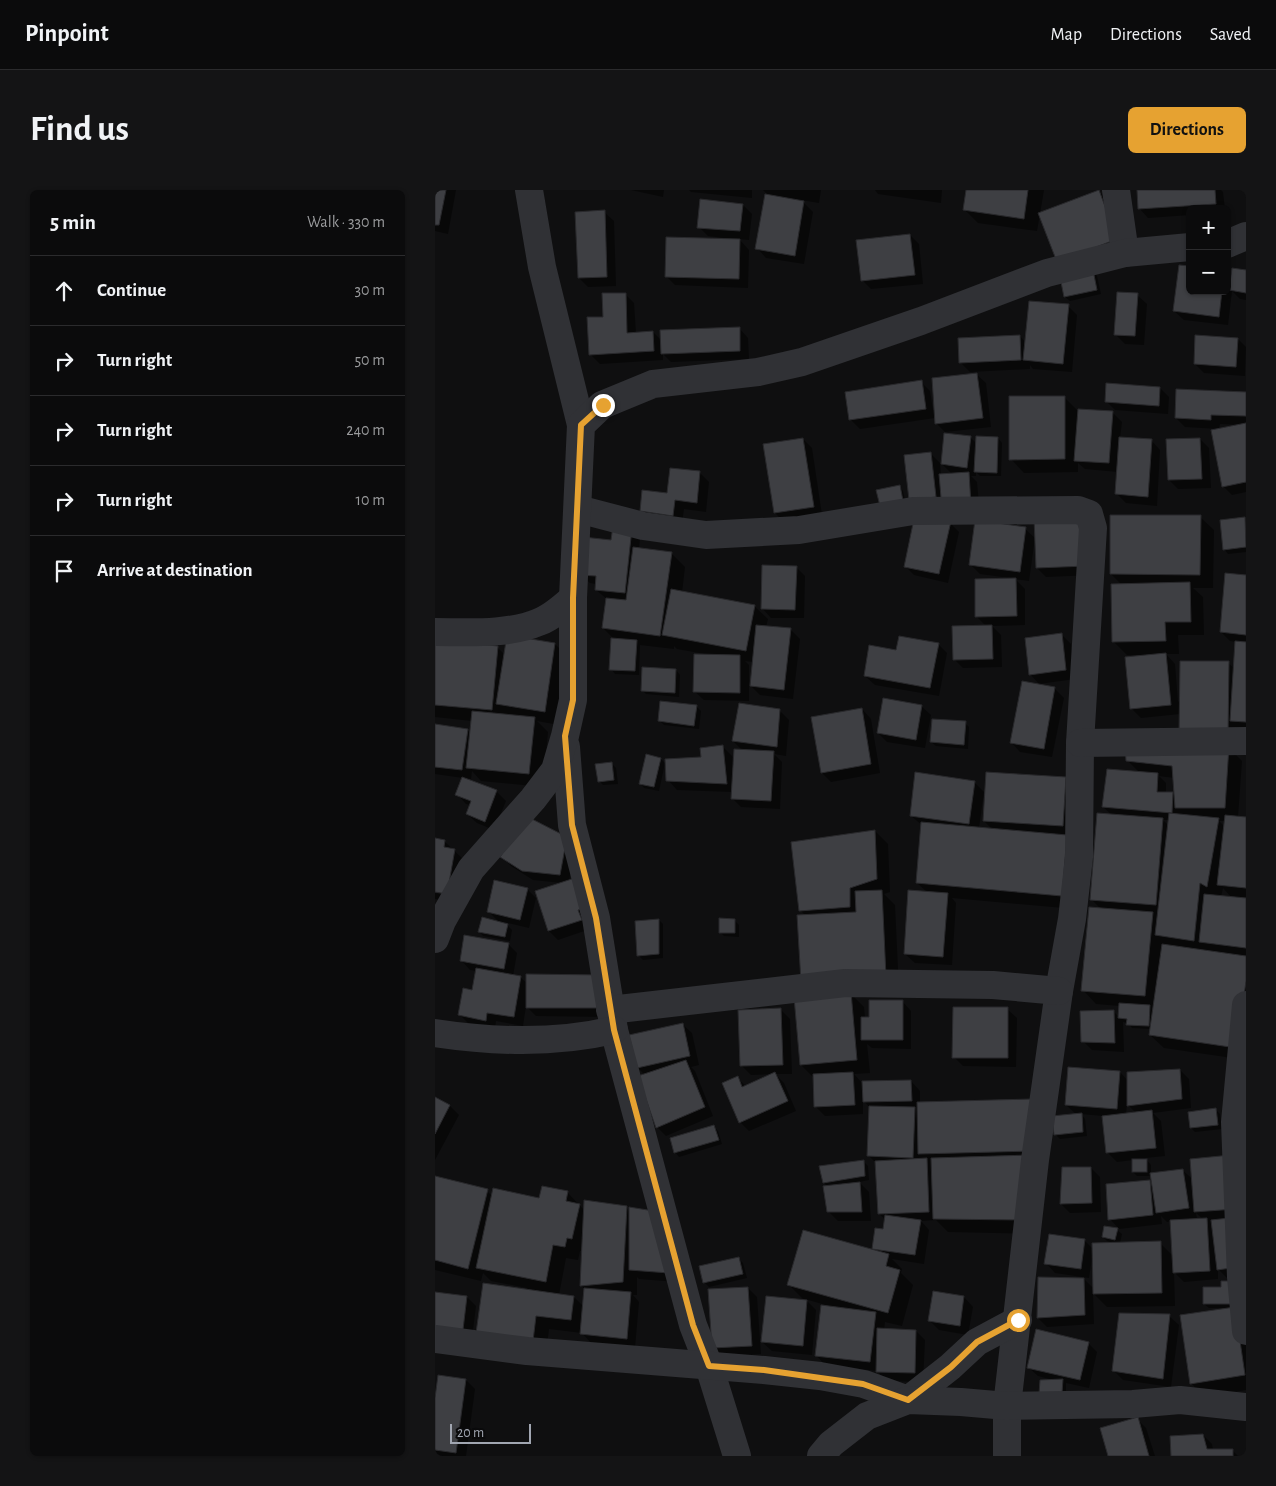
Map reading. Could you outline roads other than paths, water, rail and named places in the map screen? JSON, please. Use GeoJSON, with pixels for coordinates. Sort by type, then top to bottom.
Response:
{"type":"FeatureCollection","features":[{"type":"Feature","properties":{"kind":"street"},"geometry":{"type":"LineString","coordinates":[[435,939],[442,921],[471,869],[533,799],[555,770],[573,700],[573,598],[581,425],[542,267],[529,190]]}},
{"type":"Feature","properties":{"kind":"street"},"geometry":{"type":"LineString","coordinates":[[1116,190],[1125,253]]}},
{"type":"Feature","properties":{"kind":"street"},"geometry":{"type":"LineString","coordinates":[[1231,242],[1246,236]]}},
{"type":"Feature","properties":{"kind":"street"},"geometry":{"type":"LineString","coordinates":[[581,425],[603,405],[653,384],[758,372],[802,362],[921,321],[1047,273],[1125,253],[1186,247]]}},
{"type":"Feature","properties":{"kind":"street"},"geometry":{"type":"LineString","coordinates":[[578,509],[643,526],[706,535],[799,530],[913,511],[1078,510],[1089,514],[1093,528],[1080,743],[1079,857],[1072,919],[1059,991],[1035,1160],[1007,1406],[1007,1456]]}},
{"type":"Feature","properties":{"kind":"street"},"geometry":{"type":"LineString","coordinates":[[435,632],[504,631],[538,623],[558,611],[573,598]]}},
{"type":"Feature","properties":{"kind":"street"},"geometry":{"type":"LineString","coordinates":[[565,736],[572,825],[596,918],[612,1020],[693,1325],[709,1366],[737,1456]]}},
{"type":"Feature","properties":{"kind":"street"},"geometry":{"type":"LineString","coordinates":[[1080,743],[1246,741]]}},
{"type":"Feature","properties":{"kind":"street"},"geometry":{"type":"LineString","coordinates":[[435,1033],[489,1039],[566,1038],[612,1020],[845,983],[993,985],[1059,991]]}},
{"type":"Feature","properties":{"kind":"street"},"geometry":{"type":"LineString","coordinates":[[1246,1005],[1235,1122],[1241,1156],[1241,1277],[1246,1331]]}},
{"type":"Feature","properties":{"kind":"street"},"geometry":{"type":"LineString","coordinates":[[821,1456],[831,1444],[867,1416],[908,1400],[951,1367],[977,1342],[1018,1320]]}},
{"type":"Feature","properties":{"kind":"street"},"geometry":{"type":"LineString","coordinates":[[435,1339],[527,1351],[764,1370],[863,1384],[908,1400],[1007,1406],[1133,1404],[1180,1400],[1246,1406]]}}]}
